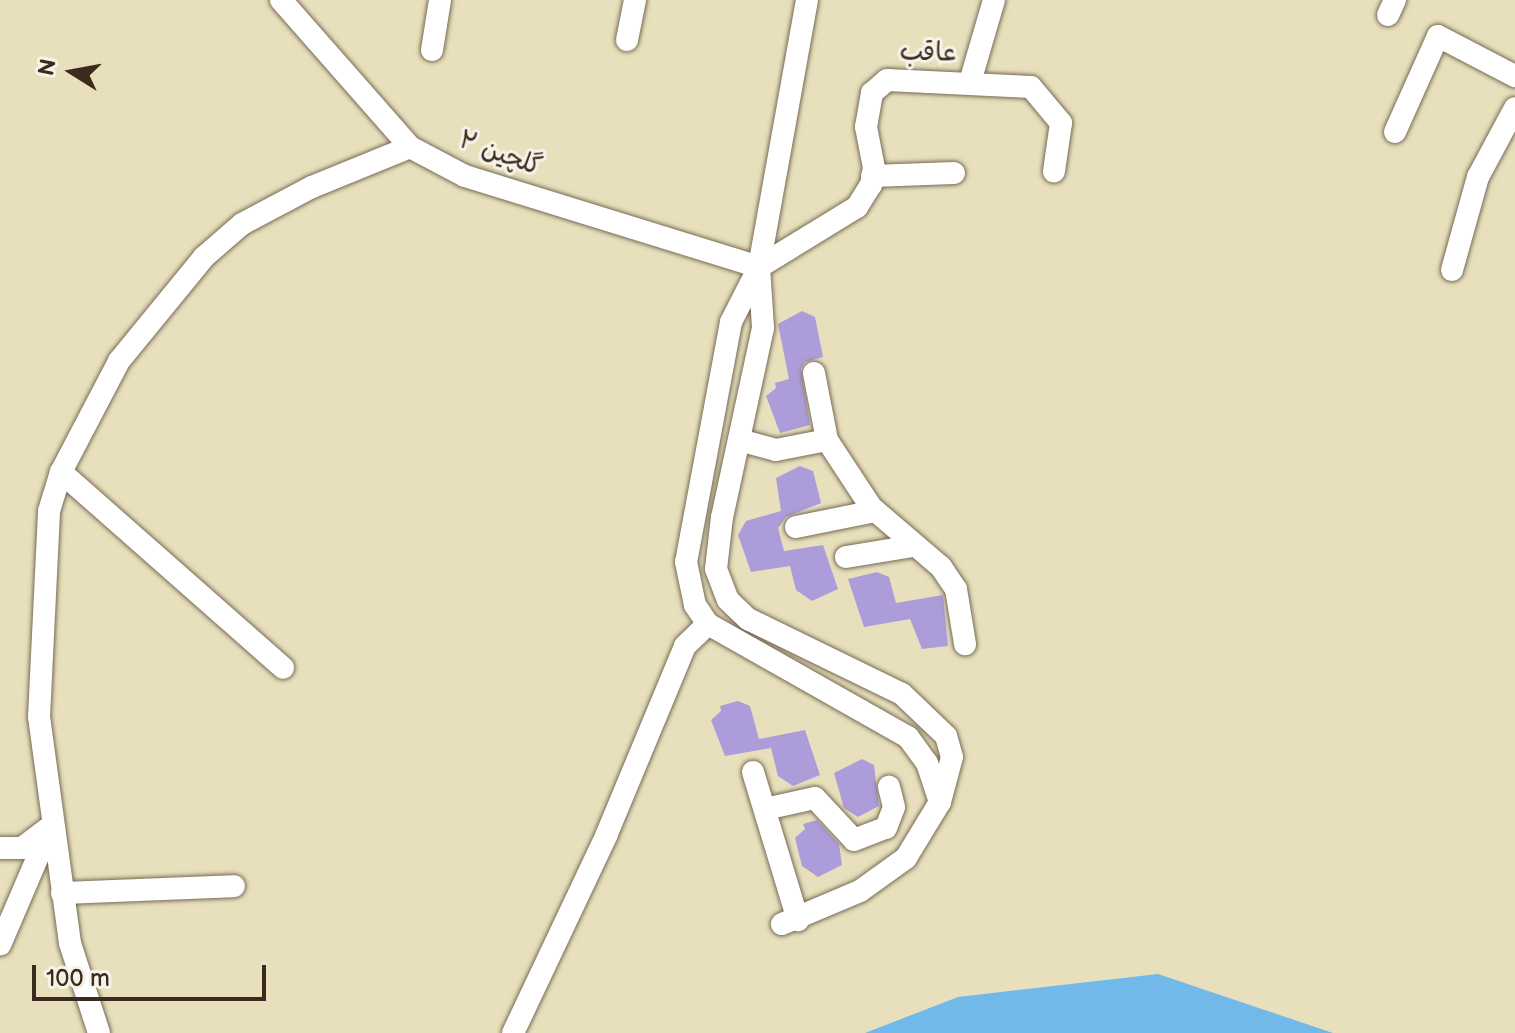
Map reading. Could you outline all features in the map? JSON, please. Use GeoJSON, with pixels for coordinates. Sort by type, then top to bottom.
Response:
{"type":"FeatureCollection","features":[{"type":"Feature","properties":{"kind":"street","name":"گلچین ۲"},"geometry":{"type":"LineString","coordinates":[[281,0],[410,147],[465,176],[759,267]]}},
{"type":"Feature","properties":{"kind":"street"},"geometry":{"type":"LineString","coordinates":[[432,50],[440,0]]}},
{"type":"Feature","properties":{"kind":"street"},"geometry":{"type":"LineString","coordinates":[[627,40],[635,0]]}},
{"type":"Feature","properties":{"kind":"street"},"geometry":{"type":"LineString","coordinates":[[753,772],[765,809],[790,922],[860,891],[906,858],[940,802],[952,757],[946,736],[928,715],[902,694],[748,619],[728,600],[716,569],[722,517],[763,328],[759,267],[807,0]]}},
{"type":"Feature","properties":{"kind":"street"},"geometry":{"type":"LineString","coordinates":[[970,82],[994,0]]}},
{"type":"Feature","properties":{"kind":"street"},"geometry":{"type":"LineString","coordinates":[[1395,132],[1438,36],[1515,76]]}},
{"type":"Feature","properties":{"kind":"street","name":"عاقب"},"geometry":{"type":"LineString","coordinates":[[872,176],[866,127],[872,93],[887,80],[1031,87],[1051,107],[1061,123],[1054,171]]}},
{"type":"Feature","properties":{"kind":"street"},"geometry":{"type":"LineString","coordinates":[[1452,270],[1478,177],[1506,142],[1515,108]]}},
{"type":"Feature","properties":{"kind":"street"},"geometry":{"type":"LineString","coordinates":[[99,1033],[70,943],[51,826],[39,717],[49,511],[61,472],[119,361],[204,257],[242,224],[312,187],[410,147]]}},
{"type":"Feature","properties":{"kind":"street"},"geometry":{"type":"LineString","coordinates":[[940,802],[927,763],[908,737],[708,624],[695,605],[686,562],[731,322],[759,267],[857,207],[872,176],[954,173]]}},
{"type":"Feature","properties":{"kind":"street"},"geometry":{"type":"LineString","coordinates":[[814,373],[827,440],[875,511],[941,567],[956,589],[965,644]]}},
{"type":"Feature","properties":{"kind":"street"},"geometry":{"type":"LineString","coordinates":[[739,440],[776,450],[827,440]]}},
{"type":"Feature","properties":{"kind":"street"},"geometry":{"type":"LineString","coordinates":[[61,472],[283,668]]}},
{"type":"Feature","properties":{"kind":"street"},"geometry":{"type":"LineString","coordinates":[[697,508],[722,517]]}},
{"type":"Feature","properties":{"kind":"street"},"geometry":{"type":"LineString","coordinates":[[796,527],[875,511]]}},
{"type":"Feature","properties":{"kind":"street"},"geometry":{"type":"LineString","coordinates":[[846,557],[913,546]]}},
{"type":"Feature","properties":{"kind":"street"},"geometry":{"type":"LineString","coordinates":[[513,1033],[606,836],[685,646],[708,624]]}},
{"type":"Feature","properties":{"kind":"street"},"geometry":{"type":"LineString","coordinates":[[765,809],[815,798],[854,840],[886,828],[894,807],[889,787]]}},
{"type":"Feature","properties":{"kind":"street"},"geometry":{"type":"LineString","coordinates":[[0,848],[22,848],[51,826]]}},
{"type":"Feature","properties":{"kind":"street"},"geometry":{"type":"LineString","coordinates":[[0,945],[51,826]]}},
{"type":"Feature","properties":{"kind":"street"},"geometry":{"type":"LineString","coordinates":[[62,893],[234,886]]}},
{"type":"Feature","properties":{"kind":"water"},"geometry":{"type":"Polygon","coordinates":[[[1158,974],[1333,1033],[865,1033],[958,997],[1158,974]]]}},
{"type":"Feature","properties":{"kind":"building"},"geometry":{"type":"Polygon","coordinates":[[[802,311],[815,317],[823,357],[805,362],[801,369],[810,425],[780,433],[766,396],[776,388],[775,383],[789,379],[778,324],[802,311]]]}},
{"type":"Feature","properties":{"kind":"building"},"geometry":{"type":"Polygon","coordinates":[[[800,466],[813,471],[821,503],[786,517],[778,528],[784,551],[823,545],[838,589],[812,601],[796,590],[790,566],[751,572],[738,535],[746,521],[781,511],[776,478],[800,466]]]}},
{"type":"Feature","properties":{"kind":"building"},"geometry":{"type":"Polygon","coordinates":[[[877,572],[889,577],[896,603],[943,595],[948,646],[922,649],[910,619],[864,627],[848,579],[877,572]]]}},
{"type":"Feature","properties":{"kind":"building"},"geometry":{"type":"Polygon","coordinates":[[[738,701],[750,706],[759,739],[805,730],[820,775],[793,786],[778,776],[771,748],[725,756],[711,720],[721,711],[720,706],[738,701]]]}},
{"type":"Feature","properties":{"kind":"building"},"geometry":{"type":"Polygon","coordinates":[[[862,759],[874,765],[879,806],[858,817],[844,808],[834,773],[862,759]]]}},
{"type":"Feature","properties":{"kind":"building"},"geometry":{"type":"Polygon","coordinates":[[[817,820],[839,844],[842,865],[818,877],[802,866],[795,838],[805,829],[803,824],[817,820]]]}}]}
